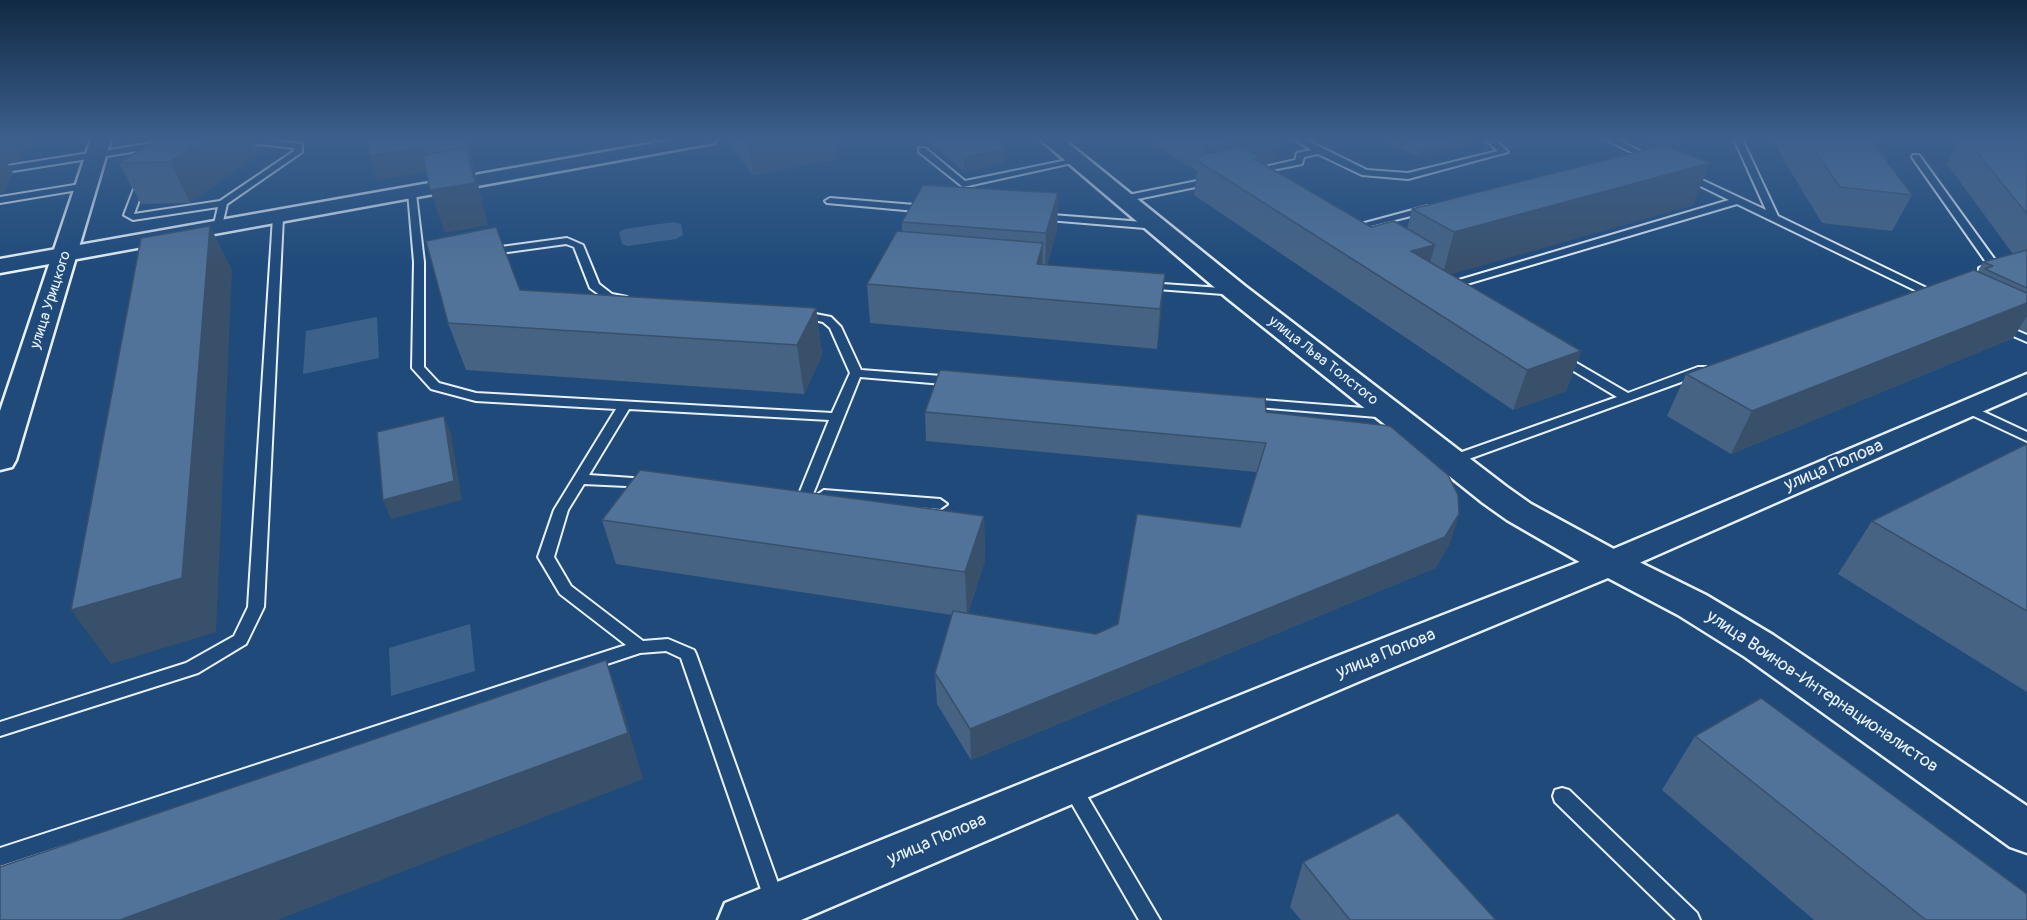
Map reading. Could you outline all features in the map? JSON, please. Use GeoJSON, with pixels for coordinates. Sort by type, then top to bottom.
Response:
{"type":"FeatureCollection","features":[{"type":"Feature","properties":{"kind":"street","name":"улица Урицкого"},"geometry":{"type":"LineString","coordinates":[[0,460],[88,182]]}},
{"type":"Feature","properties":{"kind":"street"},"geometry":{"type":"LineString","coordinates":[[0,266],[476,182]]}},
{"type":"Feature","properties":{"kind":"street","name":"улица Льва Толстого"},"geometry":{"type":"LineString","coordinates":[[1102,182],[1236,292],[1450,461],[1519,512],[1610,563]]}},
{"type":"Feature","properties":{"kind":"street","name":"улица Попова"},"geometry":{"type":"LineString","coordinates":[[760,913],[1345,670],[1610,563],[2027,382]]}},
{"type":"Feature","properties":{"kind":"street","name":"улица Воинов-Интернационалистов"},"geometry":{"type":"LineString","coordinates":[[1610,563],[1692,605],[1759,646],[2027,832]]}},
{"type":"Feature","properties":{"kind":"lane"},"geometry":{"type":"LineString","coordinates":[[140,182],[129,215],[133,217],[223,203],[254,182]]}},
{"type":"Feature","properties":{"kind":"lane"},"geometry":{"type":"LineString","coordinates":[[1123,199],[1204,182]]}},
{"type":"Feature","properties":{"kind":"lane"},"geometry":{"type":"LineString","coordinates":[[1701,182],[1944,300]]}},
{"type":"Feature","properties":{"kind":"lane"},"geometry":{"type":"LineString","coordinates":[[1758,182],[1773,216]]}},
{"type":"Feature","properties":{"kind":"lane"},"geometry":{"type":"LineString","coordinates":[[1934,182],[1994,266],[1974,273]]}},
{"type":"Feature","properties":{"kind":"lane"},"geometry":{"type":"LineString","coordinates":[[0,200],[87,186]]}},
{"type":"Feature","properties":{"kind":"lane"},"geometry":{"type":"LineString","coordinates":[[411,194],[424,262],[418,368],[435,386],[476,397],[837,417]]}},
{"type":"Feature","properties":{"kind":"lane"},"geometry":{"type":"LineString","coordinates":[[1446,287],[1740,200]]}},
{"type":"Feature","properties":{"kind":"lane"},"geometry":{"type":"LineString","coordinates":[[830,201],[935,209]]}},
{"type":"Feature","properties":{"kind":"lane"},"geometry":{"type":"LineString","coordinates":[[218,228],[223,203]]}},
{"type":"Feature","properties":{"kind":"lane"},"geometry":{"type":"LineString","coordinates":[[1351,228],[1432,207]]}},
{"type":"Feature","properties":{"kind":"lane"},"geometry":{"type":"LineString","coordinates":[[1028,216],[1156,226]]}},
{"type":"Feature","properties":{"kind":"lane"},"geometry":{"type":"LineString","coordinates":[[0,729],[192,668],[240,640],[256,607],[278,218]]}},
{"type":"Feature","properties":{"kind":"lane"},"geometry":{"type":"LineString","coordinates":[[475,254],[553,241],[567,241],[578,245],[594,286],[609,297],[633,301]]}},
{"type":"Feature","properties":{"kind":"lane"},"geometry":{"type":"LineString","coordinates":[[1901,298],[1944,283]]}},
{"type":"Feature","properties":{"kind":"lane"},"geometry":{"type":"LineString","coordinates":[[1142,285],[1236,292]]}},
{"type":"Feature","properties":{"kind":"lane"},"geometry":{"type":"LineString","coordinates":[[788,313],[812,314],[827,319],[835,327],[856,373],[800,494],[940,504]]}},
{"type":"Feature","properties":{"kind":"lane"},"geometry":{"type":"LineString","coordinates":[[1986,319],[2027,339]]}},
{"type":"Feature","properties":{"kind":"lane"},"geometry":{"type":"LineString","coordinates":[[1556,354],[1626,397]]}},
{"type":"Feature","properties":{"kind":"lane"},"geometry":{"type":"LineString","coordinates":[[1450,461],[1714,366]]}},
{"type":"Feature","properties":{"kind":"lane"},"geometry":{"type":"LineString","coordinates":[[856,373],[963,381]]}},
{"type":"Feature","properties":{"kind":"lane"},"geometry":{"type":"LineString","coordinates":[[1236,402],[1390,414]]}},
{"type":"Feature","properties":{"kind":"lane"},"geometry":{"type":"LineString","coordinates":[[625,405],[561,510],[546,557],[565,590],[640,647]]}},
{"type":"Feature","properties":{"kind":"lane"},"geometry":{"type":"LineString","coordinates":[[1967,408],[2027,437]]}},
{"type":"Feature","properties":{"kind":"lane"},"geometry":{"type":"LineString","coordinates":[[580,479],[663,484]]}},
{"type":"Feature","properties":{"kind":"lane"},"geometry":{"type":"LineString","coordinates":[[0,857],[640,647],[668,645],[688,654],[760,913]]}},
{"type":"Feature","properties":{"kind":"lane"},"geometry":{"type":"LineString","coordinates":[[1070,785],[1150,920]]}},
{"type":"Feature","properties":{"kind":"lane"},"geometry":{"type":"LineString","coordinates":[[1562,796],[1690,920]]}},
{"type":"Feature","properties":{"kind":"shaded area"},"geometry":{"type":"Polygon","coordinates":[[[673,222],[681,224],[683,235],[676,239],[628,246],[622,244],[619,232],[625,229],[673,222]]]}},
{"type":"Feature","properties":{"kind":"shaded area"},"geometry":{"type":"Polygon","coordinates":[[[377,317],[379,358],[303,374],[306,331],[377,317]]]}},
{"type":"Feature","properties":{"kind":"shaded area"},"geometry":{"type":"Polygon","coordinates":[[[470,624],[475,671],[391,696],[389,648],[470,624]]]}},
{"type":"Feature","properties":{"kind":"building"},"geometry":{"type":"Polygon","coordinates":[[[428,182],[475,183],[430,190],[428,182]]]}},
{"type":"Feature","properties":{"kind":"building"},"geometry":{"type":"Polygon","coordinates":[[[1231,182],[1294,182],[1371,227],[1394,221],[1435,245],[1411,251],[1581,351],[1527,370],[1231,182]]]}},
{"type":"Feature","properties":{"kind":"building"},"geometry":{"type":"Polygon","coordinates":[[[1519,182],[1640,182],[1454,232],[1412,209],[1519,182]]]}},
{"type":"Feature","properties":{"kind":"building"},"geometry":{"type":"Polygon","coordinates":[[[1837,182],[1902,182],[1912,195],[1840,187],[1837,182]]]}},
{"type":"Feature","properties":{"kind":"building"},"geometry":{"type":"Polygon","coordinates":[[[2001,182],[2027,182],[2027,214],[2001,182]]]}},
{"type":"Feature","properties":{"kind":"building"},"geometry":{"type":"Polygon","coordinates":[[[923,185],[1058,193],[1046,233],[902,222],[923,185]]]}},
{"type":"Feature","properties":{"kind":"building"},"geometry":{"type":"Polygon","coordinates":[[[210,226],[182,578],[71,610],[141,238],[210,226]]]}},
{"type":"Feature","properties":{"kind":"building"},"geometry":{"type":"Polygon","coordinates":[[[496,227],[520,290],[816,308],[797,345],[448,323],[426,241],[496,227]]]}},
{"type":"Feature","properties":{"kind":"building"},"geometry":{"type":"Polygon","coordinates":[[[897,231],[1043,243],[1037,264],[1165,274],[1160,309],[867,284],[897,231]]]}},
{"type":"Feature","properties":{"kind":"building"},"geometry":{"type":"Polygon","coordinates":[[[2027,250],[2027,288],[1985,269],[1993,266],[1983,262],[2027,250]]]}},
{"type":"Feature","properties":{"kind":"building"},"geometry":{"type":"Polygon","coordinates":[[[1974,270],[2027,293],[2027,303],[1752,411],[1686,374],[1974,270]]]}},
{"type":"Feature","properties":{"kind":"building"},"geometry":{"type":"Polygon","coordinates":[[[940,370],[1265,398],[1266,412],[1390,426],[1448,475],[1458,495],[1459,514],[1445,537],[970,729],[935,673],[953,611],[1096,634],[1118,624],[1137,514],[1240,527],[1266,443],[925,412],[940,370]]]}},
{"type":"Feature","properties":{"kind":"building"},"geometry":{"type":"Polygon","coordinates":[[[444,416],[454,481],[383,500],[377,432],[444,416]]]}},
{"type":"Feature","properties":{"kind":"building"},"geometry":{"type":"Polygon","coordinates":[[[2027,444],[2027,611],[1872,521],[2027,444]]]}},
{"type":"Feature","properties":{"kind":"building"},"geometry":{"type":"Polygon","coordinates":[[[640,470],[984,516],[965,572],[602,520],[640,470]]]}},
{"type":"Feature","properties":{"kind":"building"},"geometry":{"type":"Polygon","coordinates":[[[606,660],[628,733],[120,920],[0,920],[0,867],[606,660]]]}},
{"type":"Feature","properties":{"kind":"building"},"geometry":{"type":"Polygon","coordinates":[[[1761,698],[2027,894],[2027,920],[1926,920],[1695,736],[1761,698]]]}},
{"type":"Feature","properties":{"kind":"building"},"geometry":{"type":"Polygon","coordinates":[[[1398,813],[1496,920],[1350,920],[1303,862],[1398,813]]]}}]}
